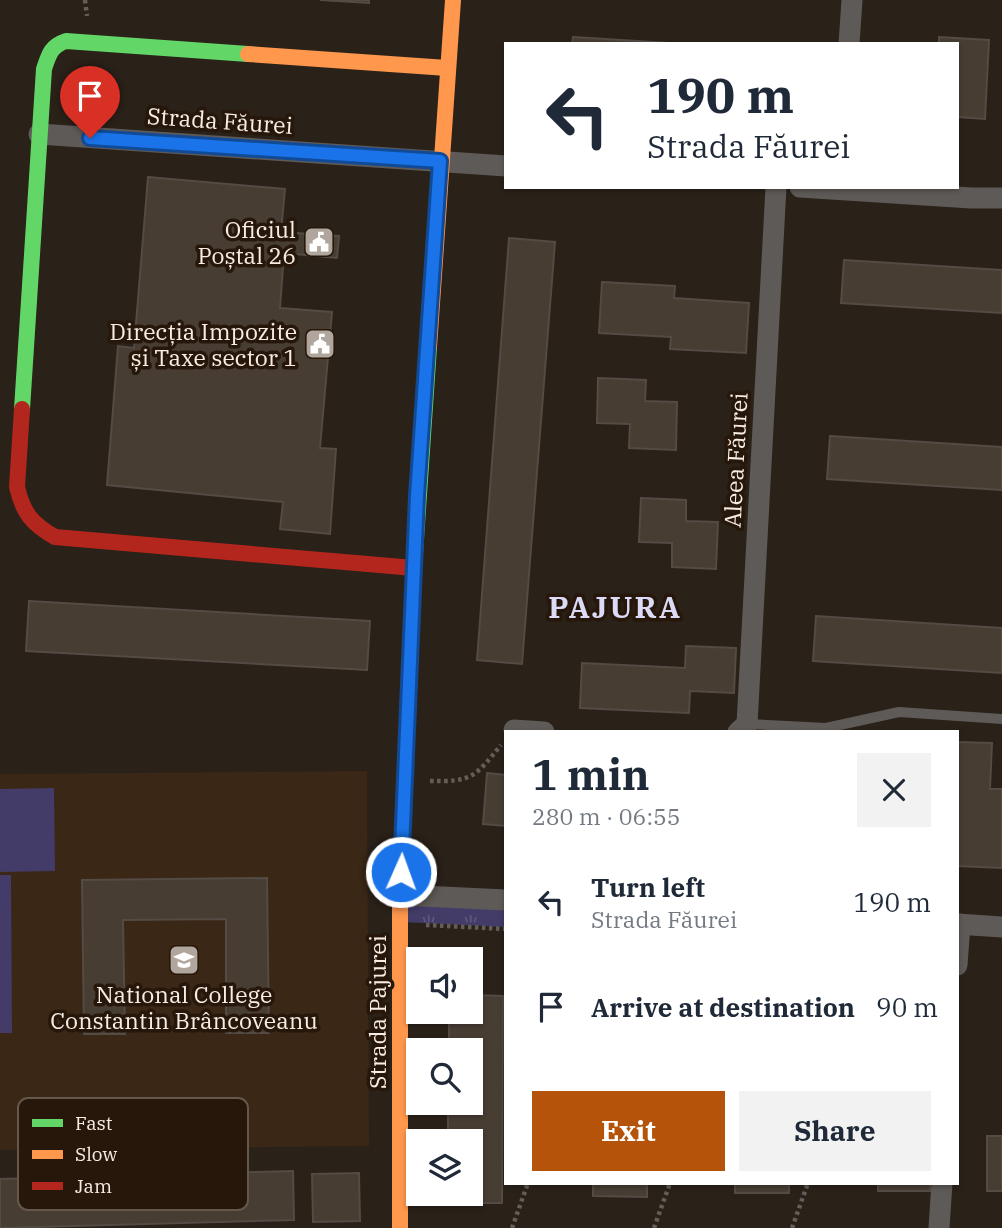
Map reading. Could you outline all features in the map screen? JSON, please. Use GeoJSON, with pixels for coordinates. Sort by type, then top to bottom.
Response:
{"type":"FeatureCollection","features":[{"type":"Feature","properties":{"kind":"street","name":"Strada Pajurei"},"geometry":{"type":"LineString","coordinates":[[400,1228],[400,895],[414,568],[453,0]]}},
{"type":"Feature","properties":{"kind":"street"},"geometry":{"type":"LineString","coordinates":[[849,42],[852,0]]}},
{"type":"Feature","properties":{"kind":"street"},"geometry":{"type":"LineString","coordinates":[[414,568],[55,537],[36,527],[22,510],[17,487],[39,134],[44,69],[49,53],[55,45],[66,41],[447,68]]}},
{"type":"Feature","properties":{"kind":"street","name":"Strada Făurei"},"geometry":{"type":"LineString","coordinates":[[39,134],[504,166]]}},
{"type":"Feature","properties":{"kind":"street","name":"Aleea Făurei"},"geometry":{"type":"LineString","coordinates":[[743,728],[776,189]]}},
{"type":"Feature","properties":{"kind":"street"},"geometry":{"type":"LineString","coordinates":[[854,189],[1002,198]]}},
{"type":"Feature","properties":{"kind":"street"},"geometry":{"type":"LineString","coordinates":[[400,895],[504,900]]}},
{"type":"Feature","properties":{"kind":"street"},"geometry":{"type":"LineString","coordinates":[[959,924],[1002,927]]}},
{"type":"Feature","properties":{"kind":"street"},"geometry":{"type":"LineString","coordinates":[[939,1228],[942,1185]]}},
{"type":"Feature","properties":{"kind":"lane"},"geometry":{"type":"LineString","coordinates":[[743,728],[826,728],[899,712],[1002,719]]}},
{"type":"Feature","properties":{"kind":"lane"},"geometry":{"type":"LineString","coordinates":[[862,720],[869,730]]}},
{"type":"Feature","properties":{"kind":"path"},"geometry":{"type":"LineString","coordinates":[[405,779],[457,782],[478,774],[504,742]]}},
{"type":"Feature","properties":{"kind":"path"},"geometry":{"type":"LineString","coordinates":[[400,924],[504,929]]}},
{"type":"Feature","properties":{"kind":"path"},"geometry":{"type":"LineString","coordinates":[[512,1228],[527,1185]]}},
{"type":"Feature","properties":{"kind":"path"},"geometry":{"type":"LineString","coordinates":[[654,1228],[669,1185]]}},
{"type":"Feature","properties":{"kind":"path"},"geometry":{"type":"LineString","coordinates":[[792,1228],[807,1185]]}},
{"type":"Feature","properties":{"kind":"shaded area","name":"National College Constantin Brâncoveanu"},"geometry":{"type":"Polygon","coordinates":[[[367,771],[369,1146],[248,1147],[248,1098],[18,1098],[18,1150],[0,1150],[0,774],[367,771]]]}},
{"type":"Feature","properties":{"kind":"green space"},"geometry":{"type":"Polygon","coordinates":[[[54,788],[55,871],[0,872],[0,789],[54,788]]]}},
{"type":"Feature","properties":{"kind":"green space"},"geometry":{"type":"Polygon","coordinates":[[[0,875],[11,875],[12,1033],[0,1033],[0,875]]]}},
{"type":"Feature","properties":{"kind":"green space"},"geometry":{"type":"Polygon","coordinates":[[[403,898],[504,903],[504,927],[403,922],[403,898]]]}},
{"type":"Feature","properties":{"kind":"building"},"geometry":{"type":"Polygon","coordinates":[[[320,0],[369,0],[369,3],[320,0]]]}},
{"type":"Feature","properties":{"kind":"building"},"geometry":{"type":"Polygon","coordinates":[[[573,37],[654,42],[572,42],[573,37]]]}},
{"type":"Feature","properties":{"kind":"building"},"geometry":{"type":"Polygon","coordinates":[[[939,37],[989,40],[985,119],[959,117],[959,42],[939,42],[939,37]]]}},
{"type":"Feature","properties":{"kind":"building"},"geometry":{"type":"Polygon","coordinates":[[[148,177],[285,189],[281,232],[339,236],[337,258],[284,253],[280,308],[332,312],[320,448],[336,449],[330,534],[280,529],[283,502],[107,485],[118,346],[134,348],[148,177]]]}},
{"type":"Feature","properties":{"kind":"building"},"geometry":{"type":"Polygon","coordinates":[[[509,238],[555,242],[522,664],[477,660],[509,238]]]}},
{"type":"Feature","properties":{"kind":"building"},"geometry":{"type":"Polygon","coordinates":[[[844,260],[1002,270],[1002,313],[841,303],[844,260]]]}},
{"type":"Feature","properties":{"kind":"building"},"geometry":{"type":"Polygon","coordinates":[[[602,282],[675,286],[674,298],[749,303],[746,353],[670,349],[671,337],[599,333],[602,282]]]}},
{"type":"Feature","properties":{"kind":"building"},"geometry":{"type":"Polygon","coordinates":[[[598,378],[646,380],[645,401],[677,402],[676,450],[629,448],[630,424],[597,423],[598,378]]]}},
{"type":"Feature","properties":{"kind":"building"},"geometry":{"type":"Polygon","coordinates":[[[830,436],[1002,447],[1002,490],[827,479],[830,436]]]}},
{"type":"Feature","properties":{"kind":"building"},"geometry":{"type":"Polygon","coordinates":[[[641,498],[686,500],[686,521],[718,522],[716,569],[672,567],[672,543],[639,542],[641,498]]]}},
{"type":"Feature","properties":{"kind":"building"},"geometry":{"type":"Polygon","coordinates":[[[29,601],[370,621],[367,670],[26,651],[29,601]]]}},
{"type":"Feature","properties":{"kind":"building"},"geometry":{"type":"Polygon","coordinates":[[[816,616],[1002,628],[1002,673],[813,661],[816,616]]]}},
{"type":"Feature","properties":{"kind":"building"},"geometry":{"type":"Polygon","coordinates":[[[686,646],[736,648],[734,693],[690,691],[689,713],[580,708],[582,663],[685,668],[686,646]]]}},
{"type":"Feature","properties":{"kind":"building"},"geometry":{"type":"Polygon","coordinates":[[[959,742],[992,743],[990,789],[1002,789],[1002,868],[959,866],[959,742]]]}},
{"type":"Feature","properties":{"kind":"building"},"geometry":{"type":"Polygon","coordinates":[[[487,773],[504,775],[504,826],[483,824],[487,773]]]}},
{"type":"Feature","properties":{"kind":"building","name":"National College Constantin Brâncoveanu"},"geometry":{"type":"Polygon","coordinates":[[[267,878],[269,1033],[226,1033],[226,919],[123,920],[125,1034],[84,1034],[82,880],[267,878]]]}},
{"type":"Feature","properties":{"kind":"building"},"geometry":{"type":"Polygon","coordinates":[[[483,995],[503,996],[502,1203],[483,1203],[483,1129],[448,1129],[448,1115],[483,1115],[483,1038],[449,1038],[449,1024],[483,1024],[483,995]]]}},
{"type":"Feature","properties":{"kind":"building"},"geometry":{"type":"Polygon","coordinates":[[[987,1136],[1002,1136],[1002,1191],[987,1191],[987,1136]]]}},
{"type":"Feature","properties":{"kind":"building"},"geometry":{"type":"Polygon","coordinates":[[[293,1171],[294,1220],[0,1228],[0,1179],[18,1179],[18,1210],[248,1210],[248,1172],[293,1171]]]}},
{"type":"Feature","properties":{"kind":"building"},"geometry":{"type":"Polygon","coordinates":[[[359,1173],[360,1221],[313,1222],[312,1174],[359,1173]]]}},
{"type":"Feature","properties":{"kind":"building"},"geometry":{"type":"Polygon","coordinates":[[[593,1185],[647,1185],[647,1197],[593,1196],[593,1185]]]}},
{"type":"Feature","properties":{"kind":"building"},"geometry":{"type":"Polygon","coordinates":[[[735,1185],[789,1185],[789,1193],[735,1193],[735,1185]]]}},
{"type":"Feature","properties":{"kind":"building"},"geometry":{"type":"Polygon","coordinates":[[[878,1185],[930,1185],[930,1191],[878,1191],[878,1185]]]}},
{"type":"Feature","properties":{"kind":"traffic: fast"},"geometry":{"type":"LineString","coordinates":[[22,409],[44,69],[51,51],[66,41],[248,54]]}},
{"type":"Feature","properties":{"kind":"traffic: fast"},"geometry":{"type":"LineString","coordinates":[[407,730],[414,568],[429,347]]}},
{"type":"Feature","properties":{"kind":"traffic: slow"},"geometry":{"type":"LineString","coordinates":[[429,347],[453,0]]}},
{"type":"Feature","properties":{"kind":"traffic: slow"},"geometry":{"type":"LineString","coordinates":[[248,54],[447,68]]}},
{"type":"Feature","properties":{"kind":"traffic: slow"},"geometry":{"type":"LineString","coordinates":[[400,1228],[400,898],[407,730]]}},
{"type":"Feature","properties":{"kind":"traffic: jam"},"geometry":{"type":"LineString","coordinates":[[22,409],[17,487],[22,504],[30,517],[55,537],[414,568]]}},
{"type":"Feature","properties":{"kind":"place","name":"Oficiul Poștal 26"},"geometry":{"type":"Point","coordinates":[319,242]}},
{"type":"Feature","properties":{"kind":"place","name":"Direcția Impozite și Taxe sector 1"},"geometry":{"type":"Point","coordinates":[320,344]}},
{"type":"Feature","properties":{"kind":"place","name":"National College Constantin Brâncoveanu"},"geometry":{"type":"Point","coordinates":[184,960]}},
{"type":"Feature","properties":{"kind":"district","name":"PAJURA"},"geometry":{"type":"Point","coordinates":[615,606]}},
{"type":"Feature","properties":{"kind":"route"},"geometry":{"type":"LineString","coordinates":[[90,138],[440,161],[417,496],[401,872]]}}]}
